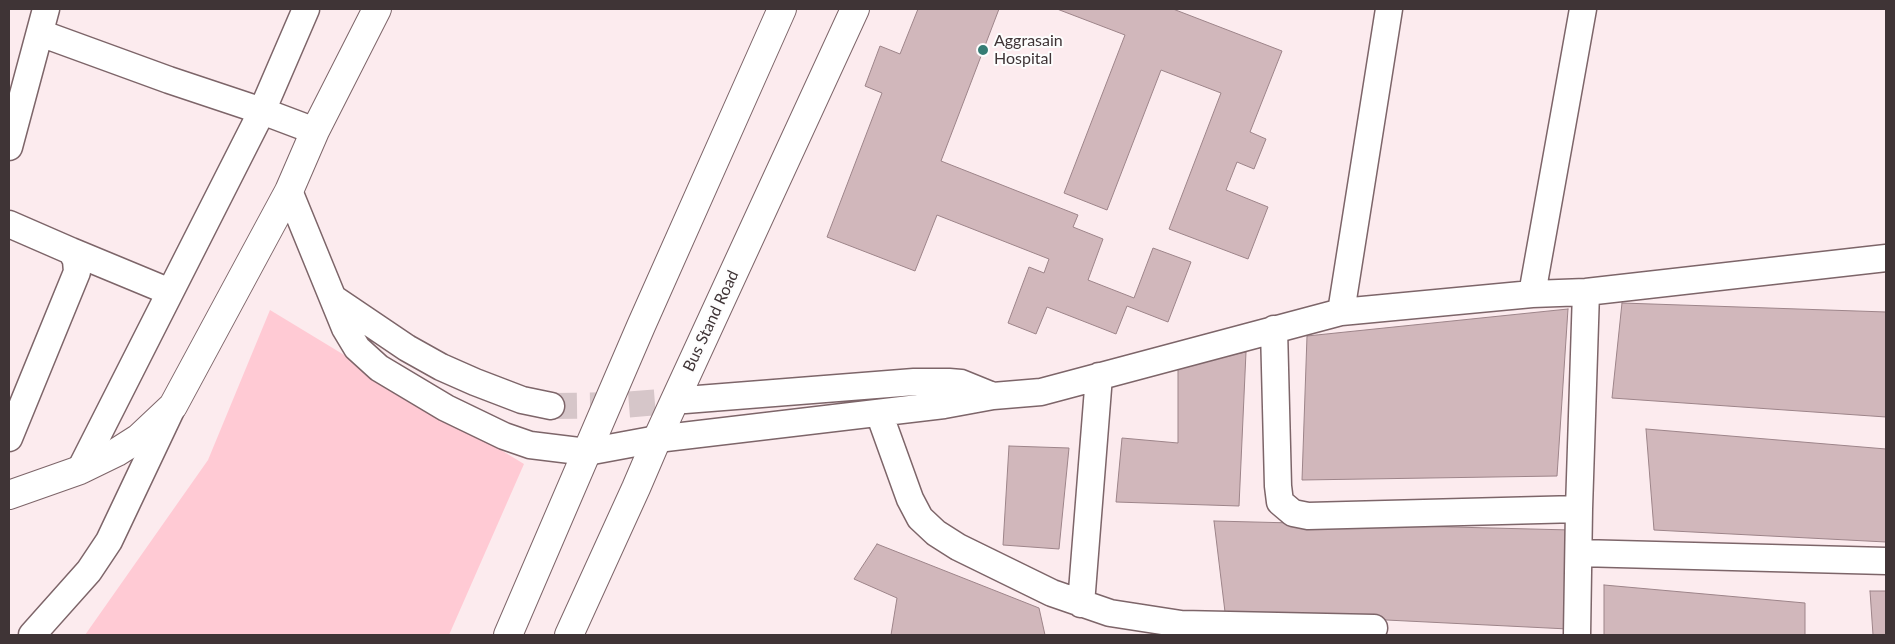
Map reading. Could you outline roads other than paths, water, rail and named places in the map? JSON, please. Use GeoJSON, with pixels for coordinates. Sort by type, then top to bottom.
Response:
{"type":"FeatureCollection","features":[{"type":"Feature","properties":{"kind":"main road"},"geometry":{"type":"LineString","coordinates":[[9,496],[80,470],[117,452],[139,438],[173,406],[288,191],[315,131],[377,9]]}},
{"type":"Feature","properties":{"kind":"main road"},"geometry":{"type":"LineString","coordinates":[[508,635],[782,9]]}},
{"type":"Feature","properties":{"kind":"main road","name":"Bus Stand Road"},"geometry":{"type":"LineString","coordinates":[[570,635],[656,439],[855,9]]}},
{"type":"Feature","properties":{"kind":"street"},"geometry":{"type":"LineString","coordinates":[[80,470],[262,111],[306,9]]}},
{"type":"Feature","properties":{"kind":"street"},"geometry":{"type":"LineString","coordinates":[[1341,312],[1389,9]]}},
{"type":"Feature","properties":{"kind":"street"},"geometry":{"type":"LineString","coordinates":[[1532,294],[1582,9]]}},
{"type":"Feature","properties":{"kind":"street"},"geometry":{"type":"LineString","coordinates":[[9,147],[12,121],[43,21],[169,80],[315,131]]}},
{"type":"Feature","properties":{"kind":"street"},"geometry":{"type":"LineString","coordinates":[[288,191],[345,328],[357,348],[379,368],[446,408],[504,436],[530,445],[555,450],[587,452],[656,439],[953,404],[993,396],[1041,392],[1341,312],[1532,294],[1586,292],[1886,258]]}},
{"type":"Feature","properties":{"kind":"street"},"geometry":{"type":"LineString","coordinates":[[9,224],[170,292]]}},
{"type":"Feature","properties":{"kind":"street"},"geometry":{"type":"LineString","coordinates":[[9,438],[77,272],[76,260],[71,251]]}},
{"type":"Feature","properties":{"kind":"street"},"geometry":{"type":"LineString","coordinates":[[1577,635],[1586,292]]}},
{"type":"Feature","properties":{"kind":"street"},"geometry":{"type":"LineString","coordinates":[[333,298],[407,348],[441,367],[522,400],[550,406]]}},
{"type":"Feature","properties":{"kind":"street"},"geometry":{"type":"LineString","coordinates":[[1274,329],[1278,486],[1280,502],[1293,513],[1308,516],[1579,509]]}},
{"type":"Feature","properties":{"kind":"street"},"geometry":{"type":"LineString","coordinates":[[1081,604],[1099,376]]}},
{"type":"Feature","properties":{"kind":"street"},"geometry":{"type":"LineString","coordinates":[[685,400],[921,382],[961,383],[993,396]]}},
{"type":"Feature","properties":{"kind":"street"},"geometry":{"type":"LineString","coordinates":[[32,635],[89,571],[109,540],[173,406]]}},
{"type":"Feature","properties":{"kind":"street"},"geometry":{"type":"LineString","coordinates":[[879,412],[910,499],[920,518],[936,533],[966,552],[1052,593],[1110,614],[1181,624],[1374,628]]}},
{"type":"Feature","properties":{"kind":"street"},"geometry":{"type":"LineString","coordinates":[[1579,553],[1886,561]]}},
{"type":"Feature","properties":{"kind":"tunnel"},"geometry":{"type":"LineString","coordinates":[[551,406],[622,405],[685,400]]}},
{"type":"Feature","properties":{"kind":"place","name":"Aggrasain Hospital"},"geometry":{"type":"Point","coordinates":[983,50]}}]}
